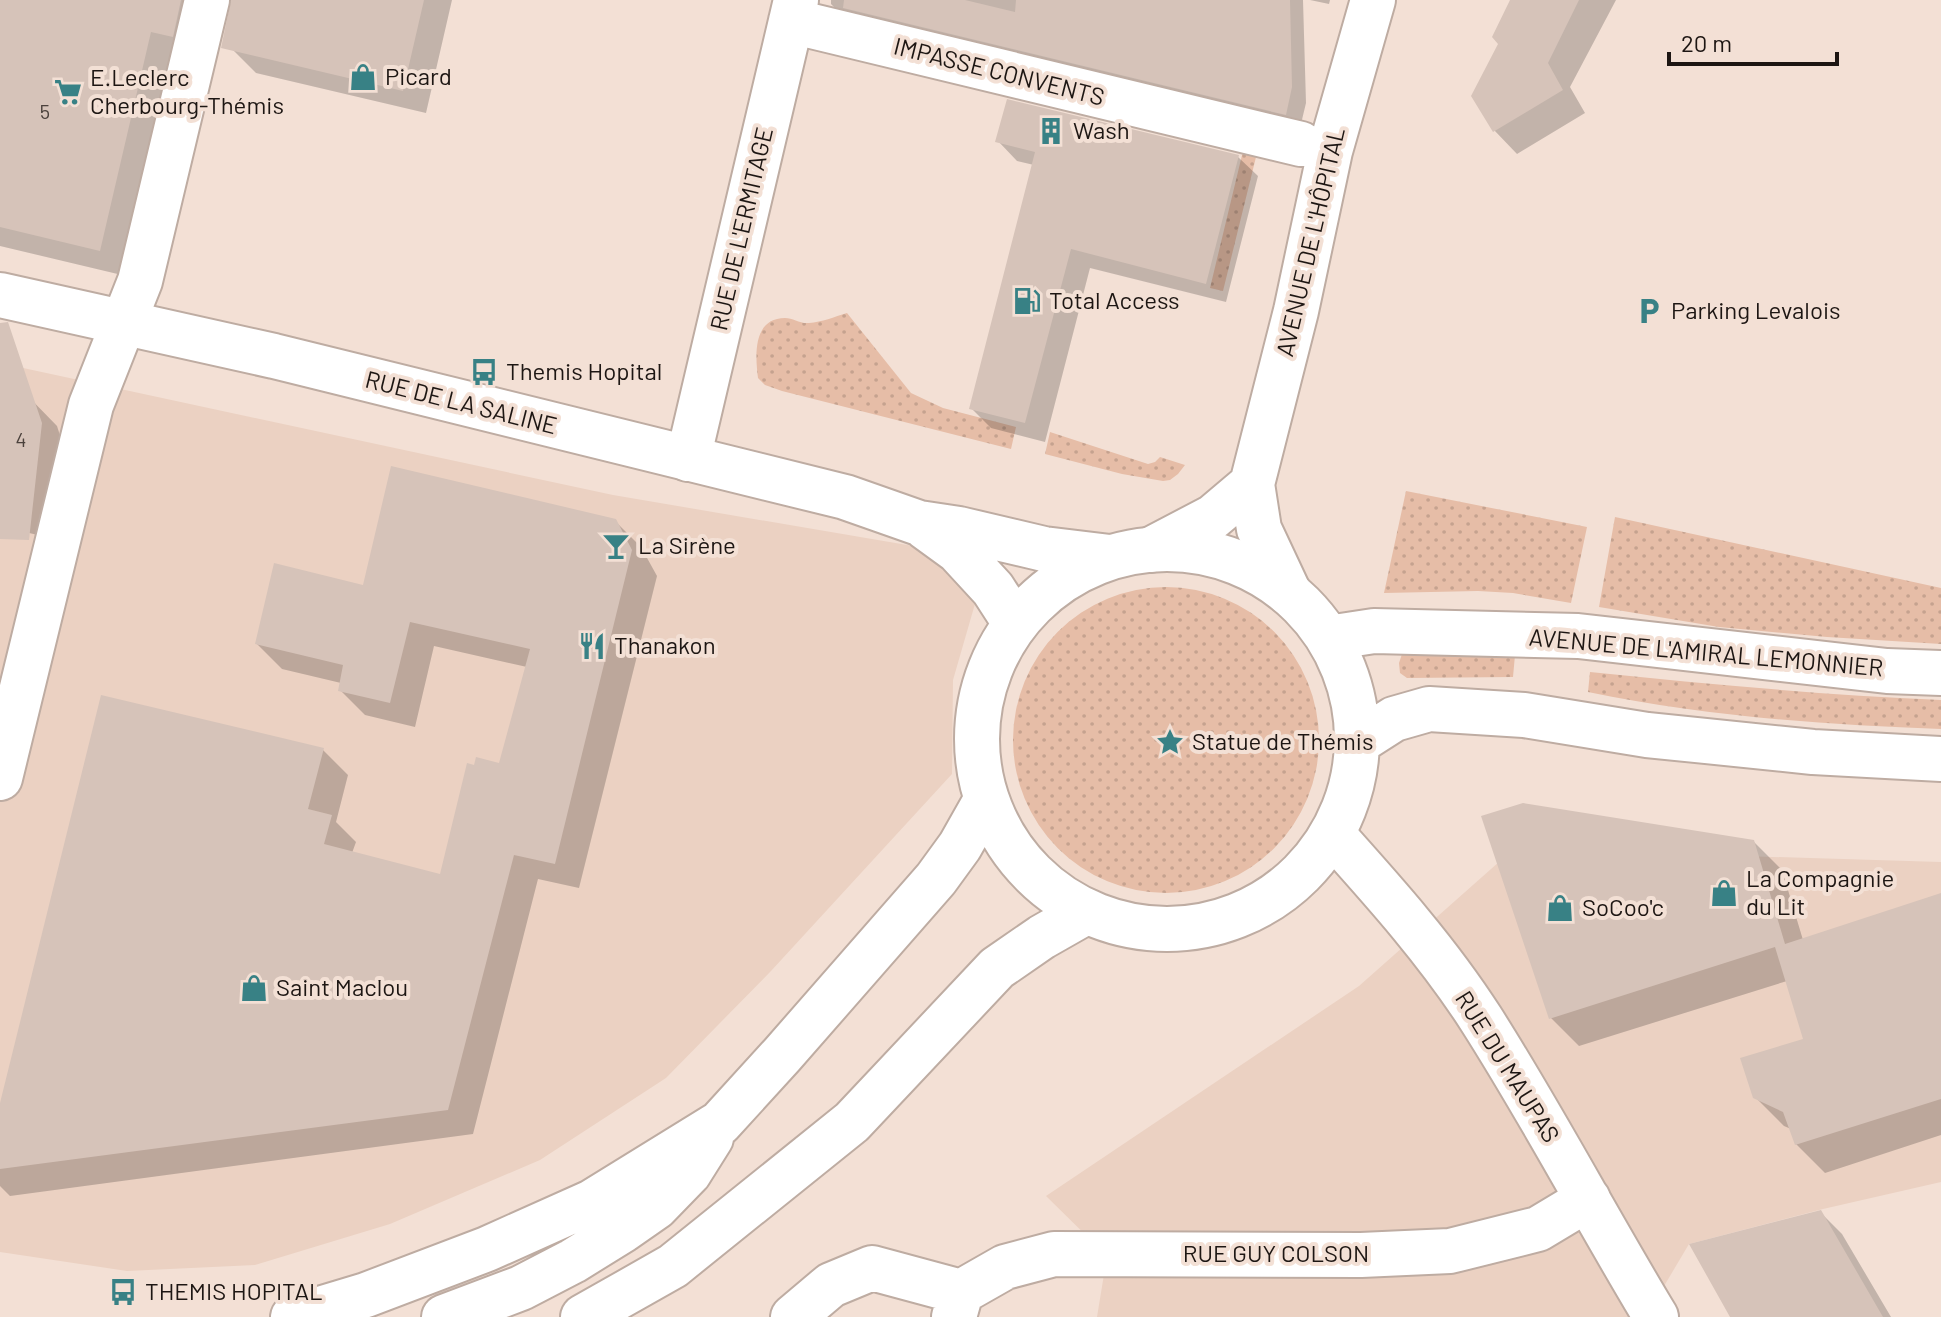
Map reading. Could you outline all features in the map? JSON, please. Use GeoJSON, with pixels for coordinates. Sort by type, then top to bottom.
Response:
{"type":"FeatureCollection","features":[{"type":"Feature","properties":{"kind":"main road"},"geometry":{"type":"LineString","coordinates":[[0,778],[91,405],[140,281],[207,0]]}},
{"type":"Feature","properties":{"kind":"main road","name":"AVENUE DE L'HÔPITAL"},"geometry":{"type":"LineString","coordinates":[[1289,593],[1259,529],[1252,484],[1296,311],[1330,151],[1373,0]]}},
{"type":"Feature","properties":{"kind":"main road","name":"IMPASSE CONVENTS"},"geometry":{"type":"LineString","coordinates":[[794,11],[1301,144]]}},
{"type":"Feature","properties":{"kind":"main road","name":"RUE DE L'ERMITAGE"},"geometry":{"type":"LineString","coordinates":[[688,459],[794,11]]}},
{"type":"Feature","properties":{"kind":"main road","name":"RUE DE LA SALINE"},"geometry":{"type":"LineString","coordinates":[[0,295],[274,356],[845,497],[919,523],[1044,549],[1130,554],[1190,550],[1229,560],[1261,574],[1289,593]]}},
{"type":"Feature","properties":{"kind":"main road"},"geometry":{"type":"LineString","coordinates":[[1252,484],[1213,517],[1130,554],[1083,568],[1058,584],[1035,601],[1015,623],[995,656],[983,691],[976,727],[977,764],[986,800],[1009,846],[1043,884],[1086,912],[1140,928],[1197,928],[1251,911],[1298,878],[1333,835],[1351,790],[1358,742],[1351,688],[1328,638],[1289,593]]}},
{"type":"Feature","properties":{"kind":"main road","name":"RUE DE LA SALINE"},"geometry":{"type":"LineString","coordinates":[[919,523],[958,551],[993,589],[1015,623]]}},
{"type":"Feature","properties":{"kind":"main road","name":"AVENUE DE L'AMIRAL LEMONNIER"},"geometry":{"type":"LineString","coordinates":[[1328,638],[1374,631],[1578,636],[1887,671],[1941,673]]}},
{"type":"Feature","properties":{"kind":"main road"},"geometry":{"type":"LineString","coordinates":[[1358,742],[1394,719],[1429,709],[1524,715],[1647,735],[1813,752],[1941,759]]}},
{"type":"Feature","properties":{"kind":"main road"},"geometry":{"type":"LineString","coordinates":[[444,1317],[521,1288],[573,1261],[656,1207],[689,1173],[720,1123],[936,879],[960,846],[986,800]]}},
{"type":"Feature","properties":{"kind":"main road","name":"RUE DU MAUPAS"},"geometry":{"type":"LineString","coordinates":[[1333,835],[1406,917],[1480,1017],[1656,1317]]}},
{"type":"Feature","properties":{"kind":"main road"},"geometry":{"type":"LineString","coordinates":[[583,1317],[673,1266],[852,1122],[997,968],[1086,912]]}},
{"type":"Feature","properties":{"kind":"main road"},"geometry":{"type":"LineString","coordinates":[[293,1317],[366,1295],[487,1249],[592,1202],[720,1123]]}},
{"type":"Feature","properties":{"kind":"main road","name":"RUE GUY COLSON"},"geometry":{"type":"LineString","coordinates":[[957,1304],[1005,1267],[1054,1254],[1361,1255],[1450,1251],[1538,1229],[1588,1199]]}},
{"type":"Feature","properties":{"kind":"main road"},"geometry":{"type":"LineString","coordinates":[[793,1317],[831,1285],[872,1268],[957,1304]]}},
{"type":"Feature","properties":{"kind":"shaded area"},"geometry":{"type":"Polygon","coordinates":[[[1243,151],[1257,153],[1223,291],[1210,288],[1243,151]]]}},
{"type":"Feature","properties":{"kind":"shaded area"},"geometry":{"type":"Polygon","coordinates":[[[847,313],[911,393],[943,408],[1016,427],[1011,449],[782,391],[765,385],[758,378],[758,339],[767,324],[785,318],[803,323],[814,322],[847,313]]]}},
{"type":"Feature","properties":{"kind":"shaded area"},"geometry":{"type":"Polygon","coordinates":[[[0,363],[613,495],[913,546],[979,590],[953,680],[952,774],[771,971],[666,1078],[540,1160],[390,1224],[255,1265],[127,1271],[0,1252],[0,363]]]}},
{"type":"Feature","properties":{"kind":"shaded area"},"geometry":{"type":"Polygon","coordinates":[[[1050,432],[1148,464],[1160,457],[1185,465],[1170,480],[1163,481],[1122,474],[1045,454],[1050,432]]]}},
{"type":"Feature","properties":{"kind":"shaded area"},"geometry":{"type":"Polygon","coordinates":[[[1406,491],[1587,527],[1571,603],[1513,593],[1478,591],[1384,593],[1406,491]]]}},
{"type":"Feature","properties":{"kind":"shaded area"},"geometry":{"type":"Polygon","coordinates":[[[1615,517],[1941,588],[1941,644],[1719,627],[1599,607],[1615,517]]]}},
{"type":"Feature","properties":{"kind":"shaded area"},"geometry":{"type":"Polygon","coordinates":[[[1151,587],[1181,587],[1210,593],[1238,605],[1263,622],[1284,643],[1308,681],[1319,725],[1319,755],[1308,799],[1293,825],[1274,848],[1251,867],[1225,882],[1181,893],[1151,893],[1122,887],[1094,875],[1069,858],[1048,837],[1031,812],[1019,784],[1013,755],[1013,725],[1019,696],[1031,668],[1048,643],[1069,622],[1094,605],[1122,593],[1151,587]]]}},
{"type":"Feature","properties":{"kind":"shaded area"},"geometry":{"type":"Polygon","coordinates":[[[1411,651],[1515,655],[1513,677],[1407,678],[1400,673],[1399,663],[1402,654],[1411,651]]]}},
{"type":"Feature","properties":{"kind":"shaded area"},"geometry":{"type":"Polygon","coordinates":[[[1590,672],[1766,689],[1941,700],[1941,729],[1764,718],[1632,700],[1588,692],[1590,672]]]}},
{"type":"Feature","properties":{"kind":"shaded area"},"geometry":{"type":"Polygon","coordinates":[[[1535,830],[1741,856],[1941,862],[1941,1182],[1689,1244],[1651,1308],[1656,1317],[1097,1317],[1107,1256],[1046,1196],[1359,986],[1535,830]]]}},
{"type":"Feature","properties":{"kind":"building","name":"E.Leclerc Cherbourg-Thémis"},"geometry":{"type":"Polygon","coordinates":[[[0,0],[181,0],[173,37],[151,32],[100,251],[0,227],[0,0]]]}},
{"type":"Feature","properties":{"kind":"building"},"geometry":{"type":"Polygon","coordinates":[[[231,0],[424,0],[403,91],[221,48],[231,0]]]}},
{"type":"Feature","properties":{"kind":"building"},"geometry":{"type":"Polygon","coordinates":[[[844,0],[965,0],[1015,12],[1016,0],[1290,0],[1292,87],[1286,115],[843,8],[844,0]]]}},
{"type":"Feature","properties":{"kind":"building"},"geometry":{"type":"Polygon","coordinates":[[[1510,0],[1579,0],[1548,63],[1563,90],[1493,132],[1471,96],[1498,44],[1492,37],[1510,0]]]}},
{"type":"Feature","properties":{"kind":"building"},"geometry":{"type":"Polygon","coordinates":[[[1007,99],[1239,155],[1206,284],[1071,249],[1025,423],[969,409],[1035,152],[995,142],[1007,99]]]}},
{"type":"Feature","properties":{"kind":"building"},"geometry":{"type":"Polygon","coordinates":[[[8,322],[42,423],[29,540],[0,539],[0,323],[8,322]]]}},
{"type":"Feature","properties":{"kind":"building","name":"Saint Maclou"},"geometry":{"type":"Polygon","coordinates":[[[391,466],[616,519],[632,550],[555,864],[514,855],[448,1110],[0,1169],[0,1103],[101,695],[324,748],[308,809],[332,815],[324,844],[440,874],[467,763],[474,765],[476,757],[499,763],[530,649],[410,622],[390,703],[338,691],[343,665],[255,644],[274,563],[363,585],[391,466]]]}},
{"type":"Feature","properties":{"kind":"building"},"geometry":{"type":"Polygon","coordinates":[[[1523,803],[1754,840],[1785,944],[1941,893],[1941,1099],[1795,1145],[1783,1112],[1753,1098],[1740,1058],[1803,1039],[1775,947],[1549,1019],[1481,816],[1523,803]]]}},
{"type":"Feature","properties":{"kind":"building"},"geometry":{"type":"Polygon","coordinates":[[[1821,1210],[1883,1317],[1730,1317],[1689,1244],[1821,1210]]]}},
{"type":"Feature","properties":{"kind":"place","name":"Picard"},"geometry":{"type":"Point","coordinates":[363,77]}},
{"type":"Feature","properties":{"kind":"place","name":"E.Leclerc Cherbourg-Thémis"},"geometry":{"type":"Point","coordinates":[68,92]}},
{"type":"Feature","properties":{"kind":"place","name":"Wash"},"geometry":{"type":"Point","coordinates":[1051,131]}},
{"type":"Feature","properties":{"kind":"place","name":"Total Access"},"geometry":{"type":"Point","coordinates":[1027,301]}},
{"type":"Feature","properties":{"kind":"place","name":"Parking Levalois"},"geometry":{"type":"Point","coordinates":[1649,311]}},
{"type":"Feature","properties":{"kind":"place","name":"Themis Hopital"},"geometry":{"type":"Point","coordinates":[484,372]}},
{"type":"Feature","properties":{"kind":"place","name":"La Sirène"},"geometry":{"type":"Point","coordinates":[616,546]}},
{"type":"Feature","properties":{"kind":"place","name":"Thanakon"},"geometry":{"type":"Point","coordinates":[592,646]}},
{"type":"Feature","properties":{"kind":"place","name":"Statue de Thémis"},"geometry":{"type":"Point","coordinates":[1170,742]}},
{"type":"Feature","properties":{"kind":"place","name":"La Compagnie du Lit"},"geometry":{"type":"Point","coordinates":[1724,893]}},
{"type":"Feature","properties":{"kind":"place","name":"SoCoo'c"},"geometry":{"type":"Point","coordinates":[1560,908]}},
{"type":"Feature","properties":{"kind":"place","name":"Saint Maclou"},"geometry":{"type":"Point","coordinates":[254,988]}},
{"type":"Feature","properties":{"kind":"place","name":"THEMIS HOPITAL"},"geometry":{"type":"Point","coordinates":[123,1292]}}]}
